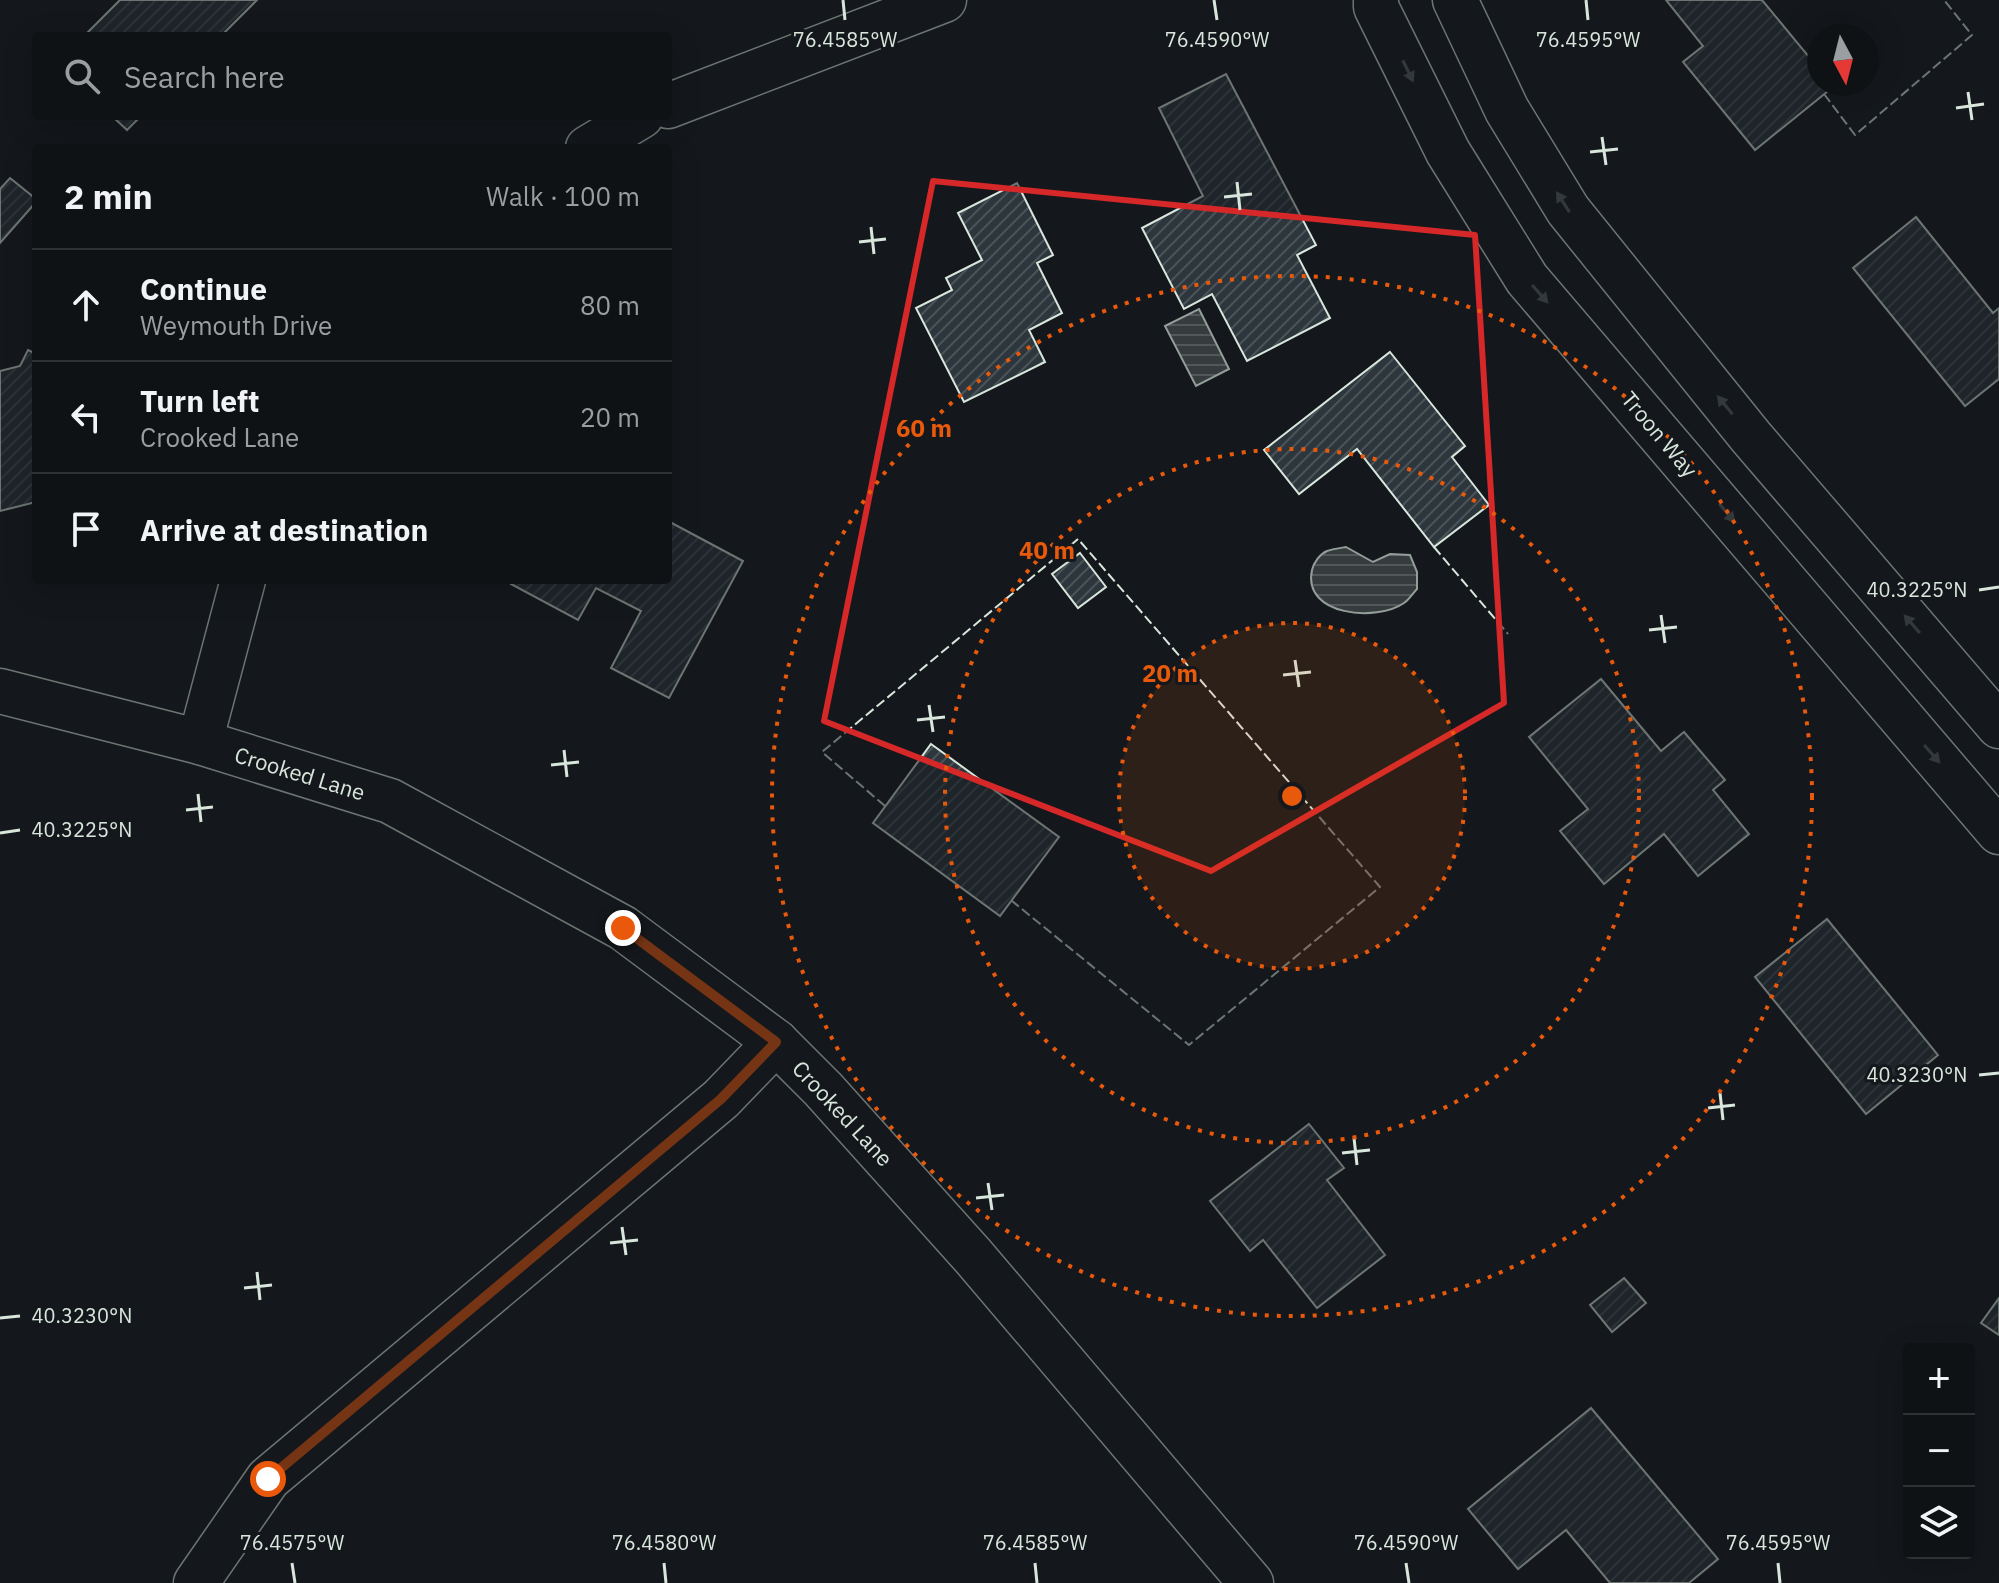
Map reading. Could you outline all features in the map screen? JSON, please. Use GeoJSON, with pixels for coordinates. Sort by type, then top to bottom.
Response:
{"type":"FeatureCollection","features":[{"type":"Feature","properties":{"kind":"street"},"geometry":{"type":"LineString","coordinates":[[672,104],[944,0]]}},
{"type":"Feature","properties":{"kind":"street","name":"Troon Way"},"geometry":{"type":"LineString","coordinates":[[1376,0],[1376,7],[1448,152],[1527,279],[1999,832]]}},
{"type":"Feature","properties":{"kind":"street"},"geometry":{"type":"LineString","coordinates":[[1455,0],[1507,110],[1568,210],[1751,437],[1999,726]]}},
{"type":"Feature","properties":{"kind":"street"},"geometry":{"type":"LineString","coordinates":[[595,144],[634,120]]}},
{"type":"Feature","properties":{"kind":"street"},"geometry":{"type":"LineString","coordinates":[[200,742],[242,584]]}},
{"type":"Feature","properties":{"kind":"street"},"geometry":{"type":"LineString","coordinates":[[1890,705],[1941,659]]}},
{"type":"Feature","properties":{"kind":"street","name":"Crooked Lane"},"geometry":{"type":"LineString","coordinates":[[0,691],[200,742],[390,801],[623,928],[776,1042],[823,1089],[973,1256],[1251,1583]]}},
{"type":"Feature","properties":{"kind":"street"},"geometry":{"type":"LineString","coordinates":[[196,1583],[268,1479],[721,1099],[776,1042]]}},
{"type":"Feature","properties":{"kind":"highlighted area"},"geometry":{"type":"Polygon","coordinates":[[[933,181],[1475,235],[1504,703],[1211,871],[824,721],[933,181]]]}},
{"type":"Feature","properties":{"kind":"shaded area"},"geometry":{"type":"Polygon","coordinates":[[[1199,309],[1229,369],[1196,386],[1165,326],[1199,309]]]}},
{"type":"Feature","properties":{"kind":"shaded area"},"geometry":{"type":"Polygon","coordinates":[[[1346,547],[1373,562],[1390,554],[1410,555],[1417,572],[1417,589],[1404,603],[1377,612],[1344,611],[1330,606],[1318,597],[1312,585],[1312,570],[1324,552],[1346,547]]]}},
{"type":"Feature","properties":{"kind":"building"},"geometry":{"type":"Polygon","coordinates":[[[120,0],[257,0],[225,32],[88,32],[120,0]]]}},
{"type":"Feature","properties":{"kind":"building"},"geometry":{"type":"Polygon","coordinates":[[[1666,0],[1762,0],[1807,54],[1807,96],[1822,96],[1755,150],[1683,62],[1703,46],[1666,0]]]}},
{"type":"Feature","properties":{"kind":"building"},"geometry":{"type":"Polygon","coordinates":[[[1226,74],[1316,245],[1297,255],[1330,318],[1247,361],[1212,294],[1184,309],[1142,228],[1203,196],[1159,108],[1226,74]]]}},
{"type":"Feature","properties":{"kind":"building"},"geometry":{"type":"Polygon","coordinates":[[[116,120],[137,120],[127,130],[116,120]]]}},
{"type":"Feature","properties":{"kind":"building"},"geometry":{"type":"Polygon","coordinates":[[[10,178],[32,196],[32,207],[0,243],[0,189],[10,178]]]}},
{"type":"Feature","properties":{"kind":"building"},"geometry":{"type":"Polygon","coordinates":[[[1017,183],[1053,255],[1037,263],[1062,313],[1029,330],[1045,362],[964,402],[916,308],[952,290],[946,278],[982,260],[958,213],[1017,183]]]}},
{"type":"Feature","properties":{"kind":"building"},"geometry":{"type":"Polygon","coordinates":[[[1916,217],[1993,313],[1999,308],[1999,379],[1965,406],[1853,268],[1916,217]]]}},
{"type":"Feature","properties":{"kind":"building"},"geometry":{"type":"Polygon","coordinates":[[[28,350],[32,352],[32,503],[0,511],[0,371],[20,366],[28,350]]]}},
{"type":"Feature","properties":{"kind":"building"},"geometry":{"type":"Polygon","coordinates":[[[1390,352],[1465,446],[1452,457],[1489,505],[1434,547],[1357,449],[1299,494],[1264,450],[1390,352]]]}},
{"type":"Feature","properties":{"kind":"building"},"geometry":{"type":"Polygon","coordinates":[[[672,523],[743,561],[669,698],[611,668],[641,611],[596,588],[578,620],[511,584],[672,584],[672,523]]]}},
{"type":"Feature","properties":{"kind":"building"},"geometry":{"type":"Polygon","coordinates":[[[1080,553],[1106,587],[1078,608],[1052,574],[1080,553]]]}},
{"type":"Feature","properties":{"kind":"building"},"geometry":{"type":"Polygon","coordinates":[[[1601,679],[1661,751],[1684,732],[1725,780],[1713,790],[1749,834],[1698,876],[1664,834],[1604,884],[1560,831],[1588,809],[1529,737],[1601,679]]]}},
{"type":"Feature","properties":{"kind":"building"},"geometry":{"type":"Polygon","coordinates":[[[931,744],[1059,837],[1000,916],[873,823],[931,744]]]}},
{"type":"Feature","properties":{"kind":"building"},"geometry":{"type":"Polygon","coordinates":[[[1827,919],[1938,1055],[1866,1114],[1755,977],[1827,919]]]}},
{"type":"Feature","properties":{"kind":"building"},"geometry":{"type":"Polygon","coordinates":[[[1309,1124],[1344,1168],[1327,1180],[1385,1255],[1317,1308],[1263,1240],[1250,1251],[1210,1201],[1309,1124]]]}},
{"type":"Feature","properties":{"kind":"building"},"geometry":{"type":"Polygon","coordinates":[[[1624,1278],[1646,1303],[1612,1332],[1590,1305],[1624,1278]]]}},
{"type":"Feature","properties":{"kind":"building"},"geometry":{"type":"Polygon","coordinates":[[[1999,1298],[1999,1335],[1981,1323],[1999,1298]]]}},
{"type":"Feature","properties":{"kind":"building"},"geometry":{"type":"Polygon","coordinates":[[[1591,1408],[1718,1559],[1689,1583],[1610,1583],[1566,1530],[1518,1569],[1468,1509],[1591,1408]]]}},
{"type":"Feature","properties":{"kind":"fence"},"geometry":{"type":"LineString","coordinates":[[1826,96],[1855,135],[1972,35],[1944,0]]}},
{"type":"Feature","properties":{"kind":"fence"},"geometry":{"type":"LineString","coordinates":[[885,806],[822,752],[1078,539],[1380,887],[1189,1045],[1012,901]]}},
{"type":"Feature","properties":{"kind":"fence"},"geometry":{"type":"LineString","coordinates":[[1434,547],[1508,634]]}},
{"type":"Feature","properties":{"kind":"route"},"geometry":{"type":"LineString","coordinates":[[268,1479],[721,1099],[776,1042],[623,928]]}}]}
